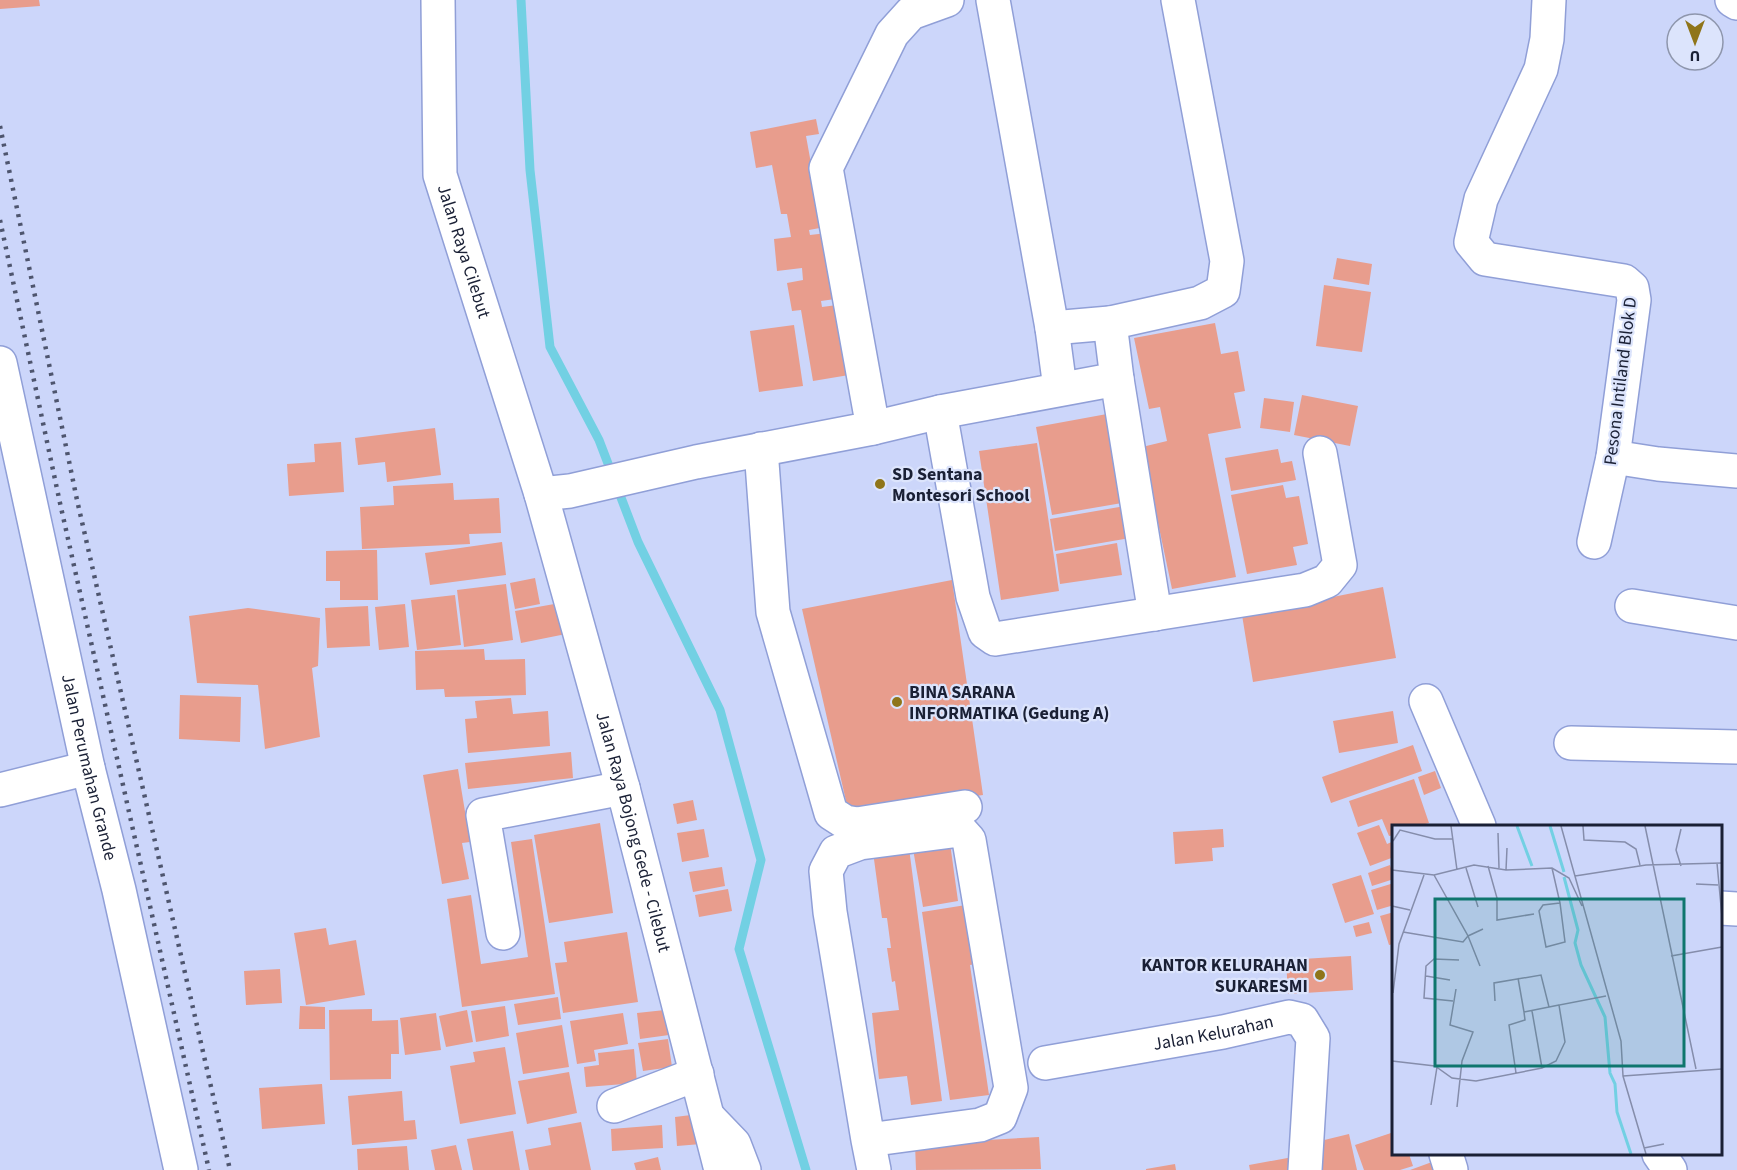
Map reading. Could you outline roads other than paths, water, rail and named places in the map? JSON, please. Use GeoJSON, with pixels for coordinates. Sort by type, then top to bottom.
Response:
{"type":"FeatureCollection","features":[{"type":"Feature","properties":{"kind":"street","name":"Jalan Raya Cilebut"},"geometry":{"type":"LineString","coordinates":[[438,0],[440,175],[556,493]]}},
{"type":"Feature","properties":{"kind":"street"},"geometry":{"type":"LineString","coordinates":[[873,428],[826,168],[892,34],[911,13],[947,0]]}},
{"type":"Feature","properties":{"kind":"street"},"geometry":{"type":"LineString","coordinates":[[993,0],[1052,328],[1060,388]]}},
{"type":"Feature","properties":{"kind":"street"},"geometry":{"type":"LineString","coordinates":[[1052,328],[1110,323],[1200,303],[1223,291],[1227,261],[1178,0]]}},
{"type":"Feature","properties":{"kind":"street","name":"Pesona Intiland Blok D"},"geometry":{"type":"LineString","coordinates":[[1549,0],[1547,39],[1541,69],[1481,199],[1471,242],[1485,259],[1624,281],[1632,288],[1634,300],[1613,457],[1594,542]]}},
{"type":"Feature","properties":{"kind":"street"},"geometry":{"type":"LineString","coordinates":[[1732,0],[1737,3]]}},
{"type":"Feature","properties":{"kind":"street"},"geometry":{"type":"LineString","coordinates":[[1110,323],[1155,614]]}},
{"type":"Feature","properties":{"kind":"street","name":"Jalan Perumahan Grande"},"geometry":{"type":"LineString","coordinates":[[0,363],[88,768],[120,890],[181,1170]]}},
{"type":"Feature","properties":{"kind":"street"},"geometry":{"type":"LineString","coordinates":[[556,493],[696,462],[873,428],[939,412],[1117,379]]}},
{"type":"Feature","properties":{"kind":"street"},"geometry":{"type":"LineString","coordinates":[[939,412],[973,597],[985,632],[995,639],[1305,590],[1327,581],[1340,566],[1320,453]]}},
{"type":"Feature","properties":{"kind":"street"},"geometry":{"type":"LineString","coordinates":[[761,449],[773,612],[831,813],[845,822],[857,824],[964,807]]}},
{"type":"Feature","properties":{"kind":"street"},"geometry":{"type":"LineString","coordinates":[[1613,457],[1658,464],[1737,471]]}},
{"type":"Feature","properties":{"kind":"street","name":"Jalan Raya Bojong Gede - Cilebut"},"geometry":{"type":"LineString","coordinates":[[556,493],[623,788],[721,1170]]}},
{"type":"Feature","properties":{"kind":"street"},"geometry":{"type":"LineString","coordinates":[[1632,606],[1737,623]]}},
{"type":"Feature","properties":{"kind":"street"},"geometry":{"type":"LineString","coordinates":[[1426,701],[1479,825]]}},
{"type":"Feature","properties":{"kind":"street"},"geometry":{"type":"LineString","coordinates":[[1571,743],[1737,747]]}},
{"type":"Feature","properties":{"kind":"street"},"geometry":{"type":"LineString","coordinates":[[0,790],[88,768]]}},
{"type":"Feature","properties":{"kind":"street"},"geometry":{"type":"LineString","coordinates":[[503,933],[483,816],[623,788]]}},
{"type":"Feature","properties":{"kind":"street"},"geometry":{"type":"LineString","coordinates":[[960,830],[969,840],[1011,1088],[1000,1117],[980,1125],[871,1155],[830,912],[826,871],[836,852],[860,843],[960,830]]}},
{"type":"Feature","properties":{"kind":"street"},"geometry":{"type":"LineString","coordinates":[[1722,908],[1737,909]]}},
{"type":"Feature","properties":{"kind":"street","name":"Jalan Kelurahan"},"geometry":{"type":"LineString","coordinates":[[1045,1064],[1223,1032],[1288,1017],[1302,1020],[1312,1038],[1305,1170]]}},
{"type":"Feature","properties":{"kind":"street"},"geometry":{"type":"LineString","coordinates":[[614,1106],[697,1074]]}},
{"type":"Feature","properties":{"kind":"street"},"geometry":{"type":"LineString","coordinates":[[709,1118],[734,1144],[744,1170]]}},
{"type":"Feature","properties":{"kind":"street"},"geometry":{"type":"LineString","coordinates":[[1446,1155],[1451,1170]]}},
{"type":"Feature","properties":{"kind":"street"},"geometry":{"type":"LineString","coordinates":[[1660,1155],[1670,1170]]}},
{"type":"Feature","properties":{"kind":"waterway"},"geometry":{"type":"LineString","coordinates":[[521,0],[530,170],[550,347],[599,440],[638,542],[720,710],[761,860],[739,949],[806,1170]]}},
{"type":"Feature","properties":{"kind":"railway"},"geometry":{"type":"LineString","coordinates":[[0,126],[77,500],[230,1170]]}},
{"type":"Feature","properties":{"kind":"railway"},"geometry":{"type":"LineString","coordinates":[[0,220],[60,503],[209,1170]]}},
{"type":"Feature","properties":{"kind":"place","name":"SD Sentana Montesori School"},"geometry":{"type":"Point","coordinates":[880,484]}},
{"type":"Feature","properties":{"kind":"place","name":"BINA SARANA INFORMATIKA (Gedung A)"},"geometry":{"type":"Point","coordinates":[897,702]}},
{"type":"Feature","properties":{"kind":"place","name":"KANTOR KELURAHAN SUKARESMI"},"geometry":{"type":"Point","coordinates":[1320,975]}}]}
